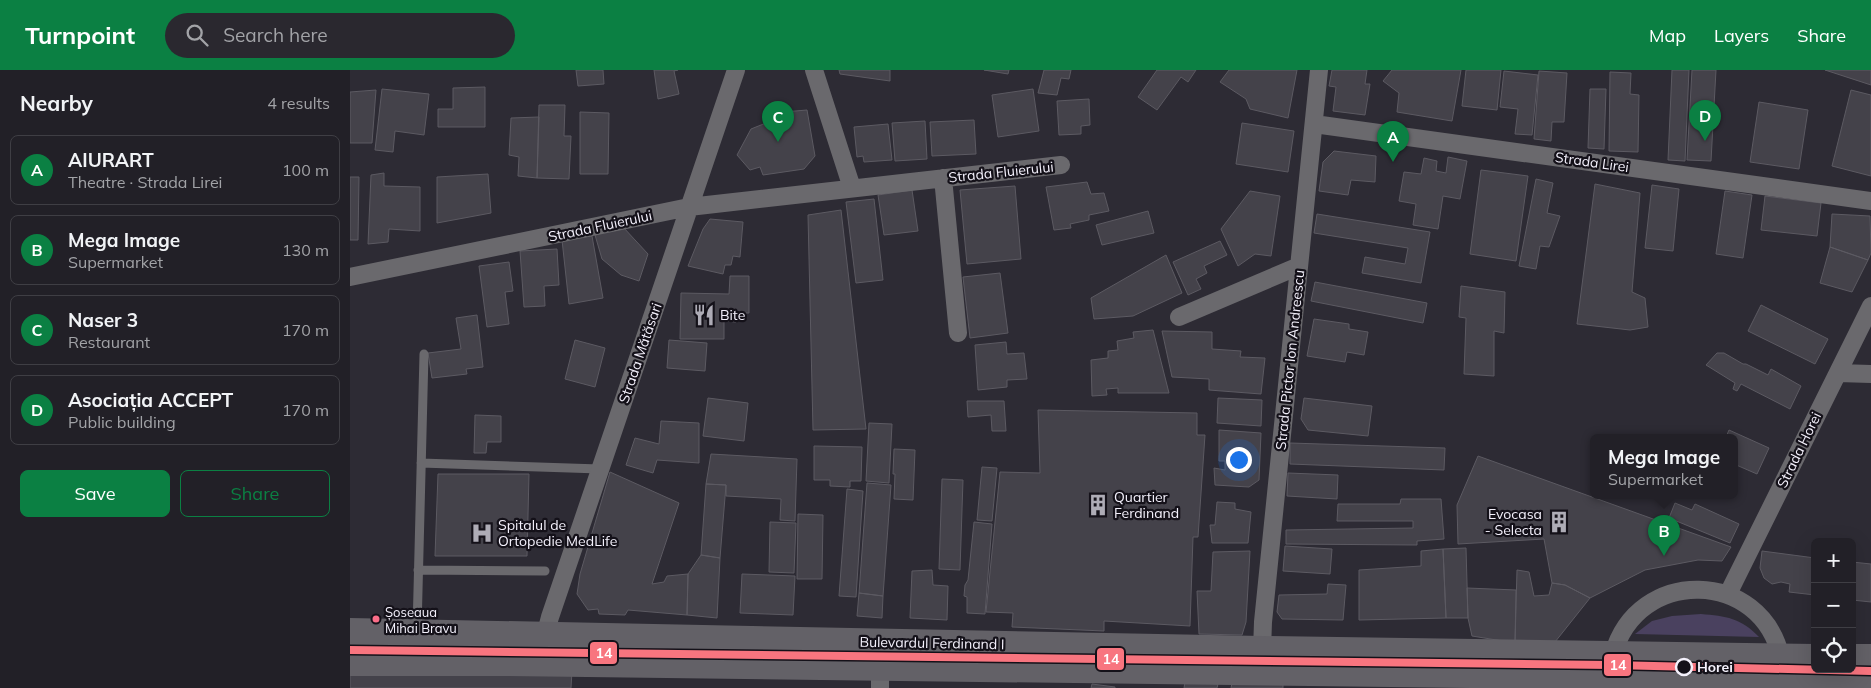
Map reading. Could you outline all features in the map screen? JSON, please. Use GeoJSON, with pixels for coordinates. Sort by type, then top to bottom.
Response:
{"type":"FeatureCollection","features":[{"type":"Feature","properties":{"kind":"main road","name":"Bulevardul Ferdinand I"},"geometry":{"type":"LineString","coordinates":[[350,632],[545,636],[850,654],[880,677],[1603,670]]}},
{"type":"Feature","properties":{"kind":"main road","name":"Bulevardul Ferdinand I"},"geometry":{"type":"LineString","coordinates":[[350,662],[506,662],[850,654],[1262,650],[1603,670],[1782,675],[1811,670]]}},
{"type":"Feature","properties":{"kind":"main road"},"geometry":{"type":"LineString","coordinates":[[1856,658],[1871,658]]}},
{"type":"Feature","properties":{"kind":"main road","name":"Bulevardul Ferdinand I"},"geometry":{"type":"LineString","coordinates":[[1837,673],[1871,680]]}},
{"type":"Feature","properties":{"kind":"street","name":"Strada Mătăsari"},"geometry":{"type":"LineString","coordinates":[[545,636],[736,70]]}},
{"type":"Feature","properties":{"kind":"street"},"geometry":{"type":"LineString","coordinates":[[814,70],[852,188]]}},
{"type":"Feature","properties":{"kind":"street","name":"Strada Pictor Ion Andreescu"},"geometry":{"type":"LineString","coordinates":[[1262,650],[1265,602],[1319,70]]}},
{"type":"Feature","properties":{"kind":"street","name":"Strada Lirei"},"geometry":{"type":"LineString","coordinates":[[1314,124],[1871,201]]}},
{"type":"Feature","properties":{"kind":"street","name":"Strada Fluierului"},"geometry":{"type":"LineString","coordinates":[[350,277],[690,207],[1061,166]]}},
{"type":"Feature","properties":{"kind":"street"},"geometry":{"type":"LineString","coordinates":[[943,178],[958,333]]}},
{"type":"Feature","properties":{"kind":"street"},"geometry":{"type":"LineString","coordinates":[[1179,317],[1299,266]]}},
{"type":"Feature","properties":{"kind":"street","name":"Strada Horei"},"geometry":{"type":"LineString","coordinates":[[1728,594],[1871,306]]}},
{"type":"Feature","properties":{"kind":"street"},"geometry":{"type":"LineString","coordinates":[[1838,373],[1871,374]]}},
{"type":"Feature","properties":{"kind":"street"},"geometry":{"type":"LineString","coordinates":[[1603,670],[1621,634],[1630,621],[1645,606],[1664,595],[1685,590],[1708,590],[1728,594],[1760,615],[1770,627],[1777,640],[1782,675]]}},
{"type":"Feature","properties":{"kind":"lane"},"geometry":{"type":"LineString","coordinates":[[416,633],[424,354]]}},
{"type":"Feature","properties":{"kind":"lane"},"geometry":{"type":"LineString","coordinates":[[421,464],[600,469]]}},
{"type":"Feature","properties":{"kind":"lane"},"geometry":{"type":"LineString","coordinates":[[418,570],[544,571]]}},
{"type":"Feature","properties":{"kind":"shaded area"},"geometry":{"type":"Polygon","coordinates":[[[1701,614],[1733,619],[1746,626],[1759,637],[1635,634],[1652,621],[1672,616],[1701,614]]]}},
{"type":"Feature","properties":{"kind":"building"},"geometry":{"type":"Polygon","coordinates":[[[576,70],[603,70],[604,84],[578,86],[576,70]]]}},
{"type":"Feature","properties":{"kind":"building"},"geometry":{"type":"Polygon","coordinates":[[[654,70],[678,70],[674,71],[679,94],[658,99],[654,70]]]}},
{"type":"Feature","properties":{"kind":"building"},"geometry":{"type":"Polygon","coordinates":[[[839,70],[890,70],[890,81],[840,74],[839,70]]]}},
{"type":"Feature","properties":{"kind":"building"},"geometry":{"type":"Polygon","coordinates":[[[984,70],[1009,70],[1008,74],[984,70]]]}},
{"type":"Feature","properties":{"kind":"building"},"geometry":{"type":"Polygon","coordinates":[[[1044,70],[1071,70],[1069,79],[1061,78],[1057,95],[1038,93],[1044,70]]]}},
{"type":"Feature","properties":{"kind":"building"},"geometry":{"type":"Polygon","coordinates":[[[1157,70],[1196,70],[1188,82],[1181,77],[1157,110],[1138,97],[1157,70]]]}},
{"type":"Feature","properties":{"kind":"building"},"geometry":{"type":"Polygon","coordinates":[[[1229,70],[1297,70],[1288,118],[1250,109],[1246,99],[1220,82],[1229,70]]]}},
{"type":"Feature","properties":{"kind":"building"},"geometry":{"type":"Polygon","coordinates":[[[1332,70],[1367,70],[1365,84],[1370,84],[1365,115],[1333,111],[1336,87],[1329,86],[1332,70]]]}},
{"type":"Feature","properties":{"kind":"building"},"geometry":{"type":"Polygon","coordinates":[[[1392,70],[1461,70],[1452,121],[1397,112],[1399,93],[1383,81],[1392,70]]]}},
{"type":"Feature","properties":{"kind":"building"},"geometry":{"type":"Polygon","coordinates":[[[1466,70],[1501,70],[1497,110],[1462,106],[1466,70]]]}},
{"type":"Feature","properties":{"kind":"building"},"geometry":{"type":"Polygon","coordinates":[[[1672,70],[1689,70],[1685,161],[1668,160],[1672,70]]]}},
{"type":"Feature","properties":{"kind":"building"},"geometry":{"type":"Polygon","coordinates":[[[1692,70],[1716,70],[1711,161],[1687,160],[1692,70]]]}},
{"type":"Feature","properties":{"kind":"building"},"geometry":{"type":"Polygon","coordinates":[[[1825,70],[1871,70],[1871,85],[1825,70]]]}},
{"type":"Feature","properties":{"kind":"building"},"geometry":{"type":"Polygon","coordinates":[[[1504,71],[1538,75],[1532,135],[1515,134],[1518,109],[1500,107],[1504,71]]]}},
{"type":"Feature","properties":{"kind":"building"},"geometry":{"type":"Polygon","coordinates":[[[1539,71],[1567,73],[1564,122],[1552,122],[1551,141],[1534,139],[1539,71]]]}},
{"type":"Feature","properties":{"kind":"building"},"geometry":{"type":"Polygon","coordinates":[[[1610,72],[1631,73],[1630,94],[1639,95],[1638,152],[1609,151],[1610,72]]]}},
{"type":"Feature","properties":{"kind":"building"},"geometry":{"type":"Polygon","coordinates":[[[485,87],[485,127],[438,127],[438,109],[453,109],[453,88],[485,87]]]}},
{"type":"Feature","properties":{"kind":"building"},"geometry":{"type":"Polygon","coordinates":[[[382,89],[429,94],[424,135],[395,131],[393,152],[375,150],[382,89]]]}},
{"type":"Feature","properties":{"kind":"building"},"geometry":{"type":"Polygon","coordinates":[[[1033,89],[1039,131],[998,137],[992,95],[1033,89]]]}},
{"type":"Feature","properties":{"kind":"building"},"geometry":{"type":"Polygon","coordinates":[[[1590,89],[1606,89],[1604,149],[1588,148],[1590,89]]]}},
{"type":"Feature","properties":{"kind":"building"},"geometry":{"type":"Polygon","coordinates":[[[376,90],[372,143],[350,143],[350,92],[376,90]]]}},
{"type":"Feature","properties":{"kind":"building"},"geometry":{"type":"Polygon","coordinates":[[[1851,90],[1871,95],[1871,176],[1832,166],[1851,90]]]}},
{"type":"Feature","properties":{"kind":"building"},"geometry":{"type":"Polygon","coordinates":[[[1089,99],[1090,125],[1081,126],[1081,134],[1059,135],[1057,101],[1089,99]]]}},
{"type":"Feature","properties":{"kind":"building"},"geometry":{"type":"Polygon","coordinates":[[[1759,102],[1808,110],[1799,169],[1750,162],[1759,102]]]}},
{"type":"Feature","properties":{"kind":"building"},"geometry":{"type":"Polygon","coordinates":[[[539,105],[565,105],[564,136],[571,136],[569,179],[537,178],[539,105]]]}},
{"type":"Feature","properties":{"kind":"building"},"geometry":{"type":"Polygon","coordinates":[[[807,110],[815,156],[804,169],[763,175],[760,167],[750,170],[737,155],[751,129],[771,121],[772,113],[807,110]]]}},
{"type":"Feature","properties":{"kind":"building"},"geometry":{"type":"Polygon","coordinates":[[[580,112],[609,113],[608,174],[580,174],[580,112]]]}},
{"type":"Feature","properties":{"kind":"building"},"geometry":{"type":"Polygon","coordinates":[[[539,117],[537,178],[518,176],[519,157],[509,155],[511,118],[539,117]]]}},
{"type":"Feature","properties":{"kind":"building"},"geometry":{"type":"Polygon","coordinates":[[[974,120],[976,154],[932,156],[930,122],[974,120]]]}},
{"type":"Feature","properties":{"kind":"building"},"geometry":{"type":"Polygon","coordinates":[[[925,121],[927,159],[895,161],[892,123],[925,121]]]}},
{"type":"Feature","properties":{"kind":"building"},"geometry":{"type":"Polygon","coordinates":[[[1242,123],[1294,131],[1288,172],[1236,164],[1242,123]]]}},
{"type":"Feature","properties":{"kind":"building"},"geometry":{"type":"Polygon","coordinates":[[[888,124],[892,160],[864,162],[863,156],[857,157],[854,127],[888,124]]]}},
{"type":"Feature","properties":{"kind":"building"},"geometry":{"type":"Polygon","coordinates":[[[1334,151],[1376,156],[1375,182],[1351,180],[1348,195],[1319,191],[1323,162],[1334,151]]]}},
{"type":"Feature","properties":{"kind":"building"},"geometry":{"type":"Polygon","coordinates":[[[1448,157],[1467,161],[1460,199],[1443,196],[1438,229],[1413,225],[1416,204],[1399,201],[1404,172],[1421,174],[1424,158],[1437,161],[1436,171],[1446,173],[1448,157]]]}},
{"type":"Feature","properties":{"kind":"building"},"geometry":{"type":"Polygon","coordinates":[[[1481,170],[1528,176],[1516,261],[1470,254],[1481,170]]]}},
{"type":"Feature","properties":{"kind":"building"},"geometry":{"type":"Polygon","coordinates":[[[384,173],[384,186],[420,187],[420,231],[389,229],[388,242],[368,244],[371,175],[384,173]]]}},
{"type":"Feature","properties":{"kind":"building"},"geometry":{"type":"Polygon","coordinates":[[[488,174],[491,213],[437,223],[437,177],[488,174]]]}},
{"type":"Feature","properties":{"kind":"building"},"geometry":{"type":"Polygon","coordinates":[[[350,177],[359,177],[358,240],[350,240],[350,177]]]}},
{"type":"Feature","properties":{"kind":"building"},"geometry":{"type":"Polygon","coordinates":[[[1536,179],[1553,183],[1547,213],[1560,216],[1549,247],[1540,246],[1536,269],[1519,266],[1536,179]]]}},
{"type":"Feature","properties":{"kind":"building"},"geometry":{"type":"Polygon","coordinates":[[[1087,182],[1091,194],[1104,193],[1109,211],[1089,215],[1089,220],[1070,224],[1071,228],[1054,230],[1046,187],[1087,182]]]}},
{"type":"Feature","properties":{"kind":"building"},"geometry":{"type":"Polygon","coordinates":[[[1595,184],[1640,193],[1632,292],[1645,298],[1648,327],[1630,330],[1577,324],[1595,184]]]}},
{"type":"Feature","properties":{"kind":"building"},"geometry":{"type":"Polygon","coordinates":[[[1652,185],[1679,189],[1673,251],[1645,248],[1652,185]]]}},
{"type":"Feature","properties":{"kind":"building"},"geometry":{"type":"Polygon","coordinates":[[[1015,186],[1021,259],[967,264],[960,190],[1015,186]]]}},
{"type":"Feature","properties":{"kind":"building"},"geometry":{"type":"Polygon","coordinates":[[[912,190],[918,231],[884,235],[878,195],[912,190]]]}},
{"type":"Feature","properties":{"kind":"building"},"geometry":{"type":"Polygon","coordinates":[[[1250,191],[1280,196],[1271,256],[1255,254],[1238,266],[1221,229],[1250,191]]]}},
{"type":"Feature","properties":{"kind":"building"},"geometry":{"type":"Polygon","coordinates":[[[1725,191],[1752,195],[1743,258],[1716,254],[1725,191]]]}},
{"type":"Feature","properties":{"kind":"building"},"geometry":{"type":"Polygon","coordinates":[[[1765,196],[1821,203],[1817,236],[1761,230],[1765,196]]]}},
{"type":"Feature","properties":{"kind":"building"},"geometry":{"type":"Polygon","coordinates":[[[874,199],[883,280],[856,283],[846,202],[874,199]]]}},
{"type":"Feature","properties":{"kind":"building"},"geometry":{"type":"Polygon","coordinates":[[[841,210],[866,429],[813,430],[808,215],[841,210]]]}},
{"type":"Feature","properties":{"kind":"building"},"geometry":{"type":"Polygon","coordinates":[[[1148,211],[1154,233],[1102,245],[1096,225],[1148,211]]]}},
{"type":"Feature","properties":{"kind":"building"},"geometry":{"type":"Polygon","coordinates":[[[1317,214],[1430,232],[1421,283],[1362,273],[1365,257],[1405,264],[1408,248],[1314,233],[1317,214]]]}},
{"type":"Feature","properties":{"kind":"building"},"geometry":{"type":"Polygon","coordinates":[[[1832,214],[1870,216],[1871,253],[1868,260],[1830,247],[1832,214]]]}},
{"type":"Feature","properties":{"kind":"building"},"geometry":{"type":"Polygon","coordinates":[[[710,219],[743,222],[740,257],[733,256],[731,265],[725,265],[723,274],[688,266],[703,229],[710,219]]]}},
{"type":"Feature","properties":{"kind":"building"},"geometry":{"type":"Polygon","coordinates":[[[623,227],[648,254],[639,281],[621,275],[602,259],[595,235],[623,227]]]}},
{"type":"Feature","properties":{"kind":"building"},"geometry":{"type":"Polygon","coordinates":[[[592,236],[603,298],[569,304],[562,240],[592,236]]]}},
{"type":"Feature","properties":{"kind":"building"},"geometry":{"type":"Polygon","coordinates":[[[1220,241],[1227,255],[1204,266],[1207,273],[1196,279],[1201,289],[1188,295],[1173,262],[1220,241]]]}},
{"type":"Feature","properties":{"kind":"building"},"geometry":{"type":"Polygon","coordinates":[[[1830,247],[1868,260],[1852,292],[1820,283],[1830,247]]]}},
{"type":"Feature","properties":{"kind":"building"},"geometry":{"type":"Polygon","coordinates":[[[557,249],[559,285],[544,286],[545,306],[524,307],[520,251],[557,249]]]}},
{"type":"Feature","properties":{"kind":"building"},"geometry":{"type":"Polygon","coordinates":[[[1166,255],[1182,293],[1133,316],[1094,319],[1091,298],[1166,255]]]}},
{"type":"Feature","properties":{"kind":"building"},"geometry":{"type":"Polygon","coordinates":[[[509,262],[513,291],[505,292],[509,324],[487,327],[479,266],[509,262]]]}},
{"type":"Feature","properties":{"kind":"building"},"geometry":{"type":"Polygon","coordinates":[[[1000,273],[1008,333],[970,338],[963,277],[1000,273]]]}},
{"type":"Feature","properties":{"kind":"building"},"geometry":{"type":"Polygon","coordinates":[[[730,276],[749,276],[749,313],[736,313],[736,322],[724,321],[724,339],[680,339],[681,293],[729,294],[730,276]]]}},
{"type":"Feature","properties":{"kind":"building"},"geometry":{"type":"Polygon","coordinates":[[[1315,282],[1427,303],[1423,323],[1311,301],[1315,282]]]}},
{"type":"Feature","properties":{"kind":"building"},"geometry":{"type":"Polygon","coordinates":[[[1461,286],[1505,292],[1504,333],[1494,331],[1494,376],[1464,374],[1466,318],[1459,317],[1461,286]]]}},
{"type":"Feature","properties":{"kind":"building"},"geometry":{"type":"Polygon","coordinates":[[[1761,305],[1828,339],[1815,364],[1748,331],[1761,305]]]}},
{"type":"Feature","properties":{"kind":"building"},"geometry":{"type":"Polygon","coordinates":[[[477,315],[483,367],[466,369],[467,374],[432,378],[428,353],[461,349],[456,318],[477,315]]]}},
{"type":"Feature","properties":{"kind":"building"},"geometry":{"type":"Polygon","coordinates":[[[1314,319],[1349,324],[1349,329],[1368,332],[1364,355],[1347,352],[1345,362],[1307,356],[1314,319]]]}},
{"type":"Feature","properties":{"kind":"building"},"geometry":{"type":"Polygon","coordinates":[[[1153,330],[1169,393],[1118,393],[1118,388],[1106,389],[1107,395],[1092,396],[1091,360],[1108,358],[1108,351],[1118,350],[1117,341],[1134,338],[1133,332],[1153,330]]]}},
{"type":"Feature","properties":{"kind":"building"},"geometry":{"type":"Polygon","coordinates":[[[1162,331],[1212,332],[1212,349],[1241,351],[1240,357],[1265,358],[1261,394],[1209,390],[1209,379],[1172,377],[1162,331]]]}},
{"type":"Feature","properties":{"kind":"building"},"geometry":{"type":"Polygon","coordinates":[[[575,340],[605,348],[595,387],[565,379],[575,340]]]}},
{"type":"Feature","properties":{"kind":"building"},"geometry":{"type":"Polygon","coordinates":[[[669,340],[707,343],[705,371],[667,368],[669,340]]]}},
{"type":"Feature","properties":{"kind":"building"},"geometry":{"type":"Polygon","coordinates":[[[1006,342],[1007,354],[1024,353],[1027,379],[1007,380],[1007,387],[978,390],[975,345],[1006,342]]]}},
{"type":"Feature","properties":{"kind":"building"},"geometry":{"type":"Polygon","coordinates":[[[1717,353],[1724,353],[1768,375],[1771,369],[1801,386],[1790,409],[1741,384],[1737,391],[1733,389],[1735,383],[1706,365],[1717,353]]]}},
{"type":"Feature","properties":{"kind":"building"},"geometry":{"type":"Polygon","coordinates":[[[708,398],[748,403],[744,441],[703,436],[708,398]]]}},
{"type":"Feature","properties":{"kind":"building"},"geometry":{"type":"Polygon","coordinates":[[[1218,398],[1262,400],[1261,426],[1217,423],[1218,398]]]}},
{"type":"Feature","properties":{"kind":"building"},"geometry":{"type":"Polygon","coordinates":[[[1304,398],[1372,406],[1368,436],[1308,430],[1301,419],[1304,398]]]}},
{"type":"Feature","properties":{"kind":"building"},"geometry":{"type":"Polygon","coordinates":[[[967,401],[1004,401],[1006,431],[992,431],[991,415],[968,417],[967,401]]]}},
{"type":"Feature","properties":{"kind":"building","name":"Quartier Ferdinand"},"geometry":{"type":"Polygon","coordinates":[[[1038,410],[1197,413],[1197,435],[1205,435],[1198,537],[1193,537],[1190,626],[1104,621],[1104,631],[1012,627],[1013,613],[986,612],[1000,472],[1040,473],[1038,410]]]}},
{"type":"Feature","properties":{"kind":"building"},"geometry":{"type":"Polygon","coordinates":[[[475,415],[501,416],[501,442],[487,442],[486,453],[474,453],[475,415]]]}},
{"type":"Feature","properties":{"kind":"building"},"geometry":{"type":"Polygon","coordinates":[[[661,421],[699,423],[699,463],[657,460],[653,473],[626,465],[635,438],[659,444],[661,421]]]}},
{"type":"Feature","properties":{"kind":"building"},"geometry":{"type":"Polygon","coordinates":[[[869,423],[892,424],[889,483],[866,481],[869,423]]]}},
{"type":"Feature","properties":{"kind":"building"},"geometry":{"type":"Polygon","coordinates":[[[1219,430],[1261,433],[1259,480],[1249,487],[1215,485],[1214,468],[1225,470],[1225,461],[1219,461],[1219,430]]]}},
{"type":"Feature","properties":{"kind":"building"},"geometry":{"type":"Polygon","coordinates":[[[1729,430],[1738,434],[1727,434],[1729,430]]]}},
{"type":"Feature","properties":{"kind":"building"},"geometry":{"type":"Polygon","coordinates":[[[1738,434],[1769,448],[1757,474],[1738,466],[1738,434]]]}},
{"type":"Feature","properties":{"kind":"building"},"geometry":{"type":"Polygon","coordinates":[[[1290,443],[1445,448],[1444,470],[1290,464],[1290,443]]]}},
{"type":"Feature","properties":{"kind":"building"},"geometry":{"type":"Polygon","coordinates":[[[814,446],[862,447],[861,481],[850,481],[850,487],[830,486],[830,480],[814,480],[814,446]]]}},
{"type":"Feature","properties":{"kind":"building"},"geometry":{"type":"Polygon","coordinates":[[[894,449],[915,450],[913,500],[894,499],[894,449]]]}},
{"type":"Feature","properties":{"kind":"building"},"geometry":{"type":"Polygon","coordinates":[[[711,454],[797,459],[795,521],[780,520],[781,499],[726,496],[726,485],[706,484],[711,454]]]}},
{"type":"Feature","properties":{"kind":"building","name":"Evocasa - Selecta"},"geometry":{"type":"Polygon","coordinates":[[[1478,456],[1590,496],[1590,499],[1598,499],[1731,547],[1722,561],[1698,560],[1645,570],[1590,598],[1565,585],[1552,583],[1544,539],[1458,544],[1457,505],[1478,456]]]}},
{"type":"Feature","properties":{"kind":"building"},"geometry":{"type":"Polygon","coordinates":[[[982,467],[997,468],[992,521],[977,520],[982,467]]]}},
{"type":"Feature","properties":{"kind":"building"},"geometry":{"type":"Polygon","coordinates":[[[610,472],[679,503],[652,584],[664,582],[667,576],[688,574],[687,615],[628,610],[625,615],[599,614],[598,609],[588,610],[577,594],[580,574],[610,472]]]}},
{"type":"Feature","properties":{"kind":"building"},"geometry":{"type":"Polygon","coordinates":[[[1288,473],[1338,475],[1337,499],[1287,496],[1288,473]]]}},
{"type":"Feature","properties":{"kind":"building","name":"Spitalul de Ortopedie MedLife"},"geometry":{"type":"Polygon","coordinates":[[[438,474],[529,474],[527,556],[435,556],[438,474]]]}},
{"type":"Feature","properties":{"kind":"building"},"geometry":{"type":"Polygon","coordinates":[[[942,479],[963,480],[960,570],[939,569],[942,479]]]}},
{"type":"Feature","properties":{"kind":"building"},"geometry":{"type":"Polygon","coordinates":[[[867,483],[891,485],[883,596],[859,593],[867,483]]]}},
{"type":"Feature","properties":{"kind":"building"},"geometry":{"type":"Polygon","coordinates":[[[706,484],[726,485],[720,558],[701,555],[706,484]]]}},
{"type":"Feature","properties":{"kind":"building"},"geometry":{"type":"Polygon","coordinates":[[[847,489],[863,491],[856,597],[839,596],[847,489]]]}},
{"type":"Feature","properties":{"kind":"building"},"geometry":{"type":"Polygon","coordinates":[[[1401,499],[1441,499],[1444,539],[1417,541],[1417,545],[1286,544],[1286,530],[1413,528],[1413,521],[1337,521],[1338,504],[1400,504],[1401,499]]]}},
{"type":"Feature","properties":{"kind":"building"},"geometry":{"type":"Polygon","coordinates":[[[1217,502],[1235,503],[1235,509],[1251,512],[1248,543],[1212,543],[1210,525],[1215,525],[1217,502]]]}},
{"type":"Feature","properties":{"kind":"building"},"geometry":{"type":"Polygon","coordinates":[[[1675,503],[1692,510],[1695,504],[1739,524],[1730,543],[1669,518],[1675,503]]]}},
{"type":"Feature","properties":{"kind":"building"},"geometry":{"type":"Polygon","coordinates":[[[798,514],[823,515],[822,579],[797,579],[798,514]]]}},
{"type":"Feature","properties":{"kind":"building"},"geometry":{"type":"Polygon","coordinates":[[[770,522],[796,523],[794,573],[769,572],[770,522]]]}},
{"type":"Feature","properties":{"kind":"building"},"geometry":{"type":"Polygon","coordinates":[[[974,522],[992,524],[985,614],[967,613],[967,597],[964,596],[965,585],[968,580],[974,522]]]}},
{"type":"Feature","properties":{"kind":"building"},"geometry":{"type":"Polygon","coordinates":[[[1285,546],[1332,549],[1330,574],[1283,571],[1285,546]]]}},
{"type":"Feature","properties":{"kind":"building"},"geometry":{"type":"Polygon","coordinates":[[[1466,548],[1468,618],[1446,618],[1443,549],[1466,548]]]}},
{"type":"Feature","properties":{"kind":"building"},"geometry":{"type":"Polygon","coordinates":[[[1443,549],[1446,618],[1359,620],[1359,570],[1421,566],[1421,551],[1443,549]]]}},
{"type":"Feature","properties":{"kind":"building"},"geometry":{"type":"Polygon","coordinates":[[[1250,551],[1246,622],[1242,635],[1199,634],[1197,591],[1211,591],[1213,552],[1250,551]]]}},
{"type":"Feature","properties":{"kind":"building"},"geometry":{"type":"Polygon","coordinates":[[[1762,551],[1811,557],[1811,595],[1789,592],[1790,584],[1781,582],[1772,584],[1764,578],[1760,568],[1762,551]]]}},
{"type":"Feature","properties":{"kind":"building"},"geometry":{"type":"Polygon","coordinates":[[[701,555],[720,558],[717,618],[687,615],[688,574],[701,555]]]}},
{"type":"Feature","properties":{"kind":"building"},"geometry":{"type":"Polygon","coordinates":[[[1856,562],[1871,564],[1871,602],[1856,600],[1856,562]]]}},
{"type":"Feature","properties":{"kind":"building"},"geometry":{"type":"Polygon","coordinates":[[[932,570],[933,585],[948,586],[947,620],[910,618],[912,571],[932,570]]]}},
{"type":"Feature","properties":{"kind":"building"},"geometry":{"type":"Polygon","coordinates":[[[1517,570],[1529,572],[1534,596],[1549,595],[1552,583],[1565,585],[1590,598],[1555,642],[1515,643],[1517,570]]]}},
{"type":"Feature","properties":{"kind":"building"},"geometry":{"type":"Polygon","coordinates":[[[742,574],[795,576],[793,615],[740,613],[742,574]]]}},
{"type":"Feature","properties":{"kind":"building"},"geometry":{"type":"Polygon","coordinates":[[[1328,584],[1346,585],[1343,620],[1282,619],[1277,612],[1279,595],[1327,594],[1328,584]]]}},
{"type":"Feature","properties":{"kind":"building"},"geometry":{"type":"Polygon","coordinates":[[[1467,588],[1516,590],[1515,643],[1472,636],[1468,618],[1467,588]]]}},
{"type":"Feature","properties":{"kind":"building"},"geometry":{"type":"Polygon","coordinates":[[[859,593],[883,596],[882,618],[857,616],[859,593]]]}},
{"type":"Feature","properties":{"kind":"building"},"geometry":{"type":"Polygon","coordinates":[[[350,671],[572,671],[571,688],[350,688],[350,671]]]}},
{"type":"Feature","properties":{"kind":"building"},"geometry":{"type":"Polygon","coordinates":[[[1185,682],[1218,684],[1217,688],[1184,688],[1185,682]]]}},
{"type":"Feature","properties":{"kind":"building"},"geometry":{"type":"Polygon","coordinates":[[[1232,683],[1283,684],[1283,688],[1231,688],[1232,683]]]}},
{"type":"Feature","properties":{"kind":"building"},"geometry":{"type":"Polygon","coordinates":[[[1092,684],[1115,687],[1115,688],[1091,688],[1092,684]]]}},
{"type":"Feature","properties":{"kind":"transit line","name":"14"},"geometry":{"type":"LineString","coordinates":[[350,650],[1612,665],[1871,671]]}},
{"type":"Feature","properties":{"kind":"place","name":"Asociația ACCEPT"},"geometry":{"type":"Point","coordinates":[1705,141]}},
{"type":"Feature","properties":{"kind":"place","name":"Naser 3"},"geometry":{"type":"Point","coordinates":[778,142]}},
{"type":"Feature","properties":{"kind":"place","name":"AIURART"},"geometry":{"type":"Point","coordinates":[1393,162]}},
{"type":"Feature","properties":{"kind":"place","name":"Bite"},"geometry":{"type":"Point","coordinates":[704,315]}},
{"type":"Feature","properties":{"kind":"place","name":"Quartier Ferdinand"},"geometry":{"type":"Point","coordinates":[1098,505]}},
{"type":"Feature","properties":{"kind":"place","name":"Evocasa - Selecta"},"geometry":{"type":"Point","coordinates":[1559,522]}},
{"type":"Feature","properties":{"kind":"place","name":"Spitalul de Ortopedie MedLife"},"geometry":{"type":"Point","coordinates":[482,533]}},
{"type":"Feature","properties":{"kind":"place","name":"Mega Image"},"geometry":{"type":"Point","coordinates":[1664,556]}},
{"type":"Feature","properties":{"kind":"place","name":"Șoseaua Mihai Bravu"},"geometry":{"type":"Point","coordinates":[376,619]}},
{"type":"Feature","properties":{"kind":"place","name":"Horei"},"geometry":{"type":"Point","coordinates":[1684,667]}}]}
